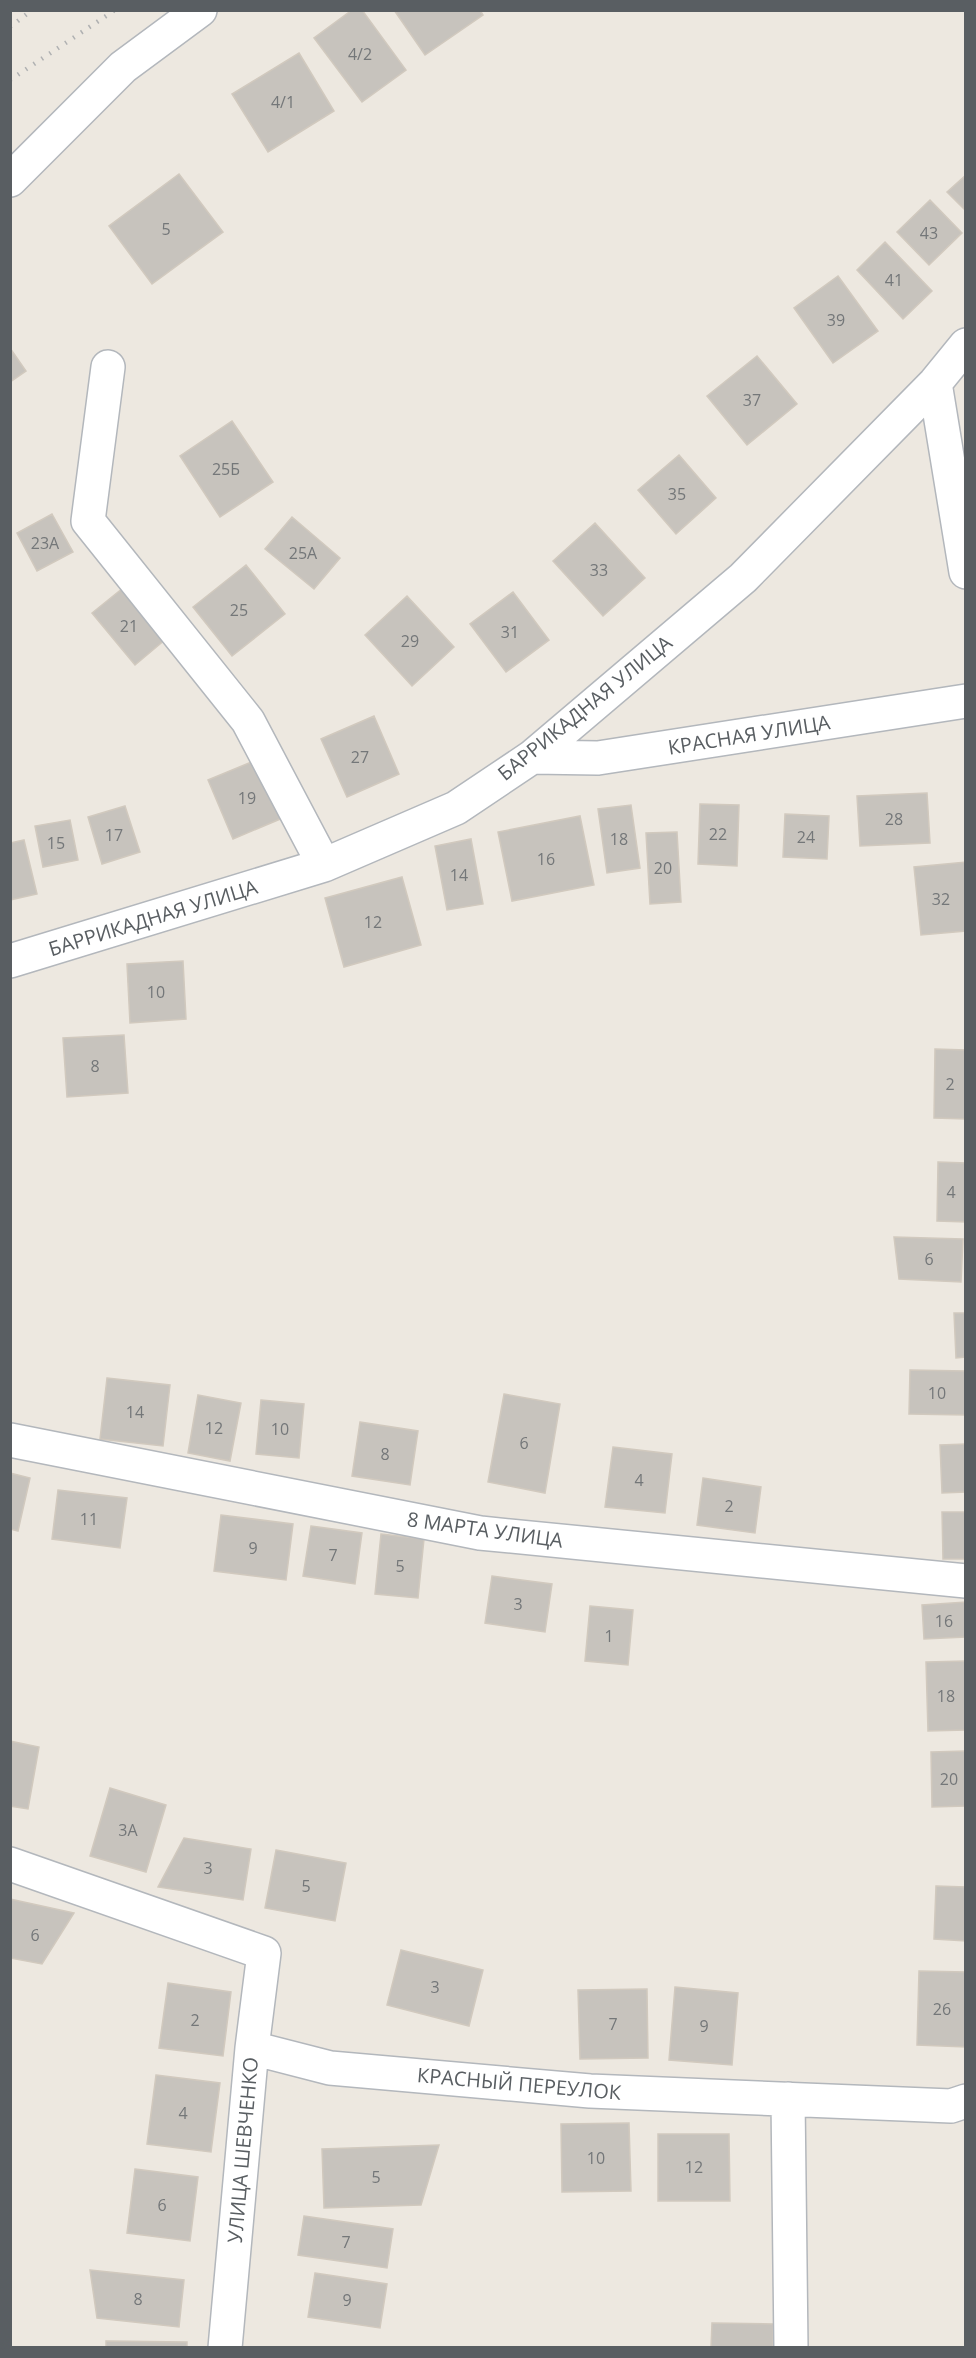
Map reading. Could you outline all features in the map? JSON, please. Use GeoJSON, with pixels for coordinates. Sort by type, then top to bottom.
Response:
{"type":"FeatureCollection","features":[{"type":"Feature","properties":{"kind":"street"},"geometry":{"type":"LineString","coordinates":[[10,180],[123,67],[200,10]]}},
{"type":"Feature","properties":{"kind":"street","name":"БАРРИКАДНАЯ УЛИЦА"},"geometry":{"type":"LineString","coordinates":[[10,961],[324,866],[456,808],[532,757],[743,578],[935,383],[966,345]]}},
{"type":"Feature","properties":{"kind":"street"},"geometry":{"type":"LineString","coordinates":[[108,367],[88,520],[248,721],[324,866]]}},
{"type":"Feature","properties":{"kind":"street"},"geometry":{"type":"LineString","coordinates":[[935,383],[966,572]]}},
{"type":"Feature","properties":{"kind":"street","name":"КРАСНАЯ УЛИЦА"},"geometry":{"type":"LineString","coordinates":[[532,757],[598,758],[966,701]]}},
{"type":"Feature","properties":{"kind":"street","name":"8 МАРТА УЛИЦА"},"geometry":{"type":"LineString","coordinates":[[10,1440],[480,1533],[966,1581]]}},
{"type":"Feature","properties":{"kind":"street","name":"УЛИЦА ШЕВЧЕНКО"},"geometry":{"type":"LineString","coordinates":[[10,1864],[264,1953],[252,2048],[225,2348]]}},
{"type":"Feature","properties":{"kind":"street","name":"КРАСНЫЙ ПЕРЕУЛОК"},"geometry":{"type":"LineString","coordinates":[[252,2048],[330,2068],[590,2091],[951,2106],[966,2101]]}},
{"type":"Feature","properties":{"kind":"street"},"geometry":{"type":"LineString","coordinates":[[788,2099],[791,2348]]}},
{"type":"Feature","properties":{"kind":"building"},"geometry":{"type":"Polygon","coordinates":[[[352,10],[362,10],[406,70],[362,102],[314,38],[352,10]]]}},
{"type":"Feature","properties":{"kind":"building"},"geometry":{"type":"Polygon","coordinates":[[[394,10],[480,10],[483,15],[425,55],[394,10]]]}},
{"type":"Feature","properties":{"kind":"building"},"geometry":{"type":"Polygon","coordinates":[[[299,53],[334,111],[268,152],[232,94],[299,53]]]}},
{"type":"Feature","properties":{"kind":"building"},"geometry":{"type":"Polygon","coordinates":[[[179,174],[223,232],[152,284],[109,226],[179,174]]]}},
{"type":"Feature","properties":{"kind":"building"},"geometry":{"type":"Polygon","coordinates":[[[966,175],[966,211],[947,192],[966,175]]]}},
{"type":"Feature","properties":{"kind":"building"},"geometry":{"type":"Polygon","coordinates":[[[930,200],[962,233],[929,265],[897,232],[930,200]]]}},
{"type":"Feature","properties":{"kind":"building"},"geometry":{"type":"Polygon","coordinates":[[[885,242],[932,291],[903,319],[857,270],[885,242]]]}},
{"type":"Feature","properties":{"kind":"building"},"geometry":{"type":"Polygon","coordinates":[[[838,276],[878,331],[833,363],[794,308],[838,276]]]}},
{"type":"Feature","properties":{"kind":"building"},"geometry":{"type":"Polygon","coordinates":[[[10,348],[26,371],[10,382],[10,348]]]}},
{"type":"Feature","properties":{"kind":"building"},"geometry":{"type":"Polygon","coordinates":[[[757,356],[797,404],[747,445],[707,396],[757,356]]]}},
{"type":"Feature","properties":{"kind":"building"},"geometry":{"type":"Polygon","coordinates":[[[232,421],[273,482],[220,517],[180,456],[232,421]]]}},
{"type":"Feature","properties":{"kind":"building"},"geometry":{"type":"Polygon","coordinates":[[[679,455],[716,498],[676,534],[638,490],[679,455]]]}},
{"type":"Feature","properties":{"kind":"building"},"geometry":{"type":"Polygon","coordinates":[[[52,514],[73,552],[37,571],[17,533],[52,514]]]}},
{"type":"Feature","properties":{"kind":"building"},"geometry":{"type":"Polygon","coordinates":[[[292,517],[340,558],[314,589],[265,549],[292,517]]]}},
{"type":"Feature","properties":{"kind":"building"},"geometry":{"type":"Polygon","coordinates":[[[595,523],[645,578],[603,616],[553,561],[595,523]]]}},
{"type":"Feature","properties":{"kind":"building"},"geometry":{"type":"Polygon","coordinates":[[[246,565],[285,614],[232,656],[193,607],[246,565]]]}},
{"type":"Feature","properties":{"kind":"building"},"geometry":{"type":"Polygon","coordinates":[[[123,588],[166,639],[135,665],[92,613],[123,588]]]}},
{"type":"Feature","properties":{"kind":"building"},"geometry":{"type":"Polygon","coordinates":[[[513,592],[549,640],[506,672],[470,624],[513,592]]]}},
{"type":"Feature","properties":{"kind":"building"},"geometry":{"type":"Polygon","coordinates":[[[407,596],[454,647],[412,686],[365,635],[407,596]]]}},
{"type":"Feature","properties":{"kind":"building"},"geometry":{"type":"Polygon","coordinates":[[[374,716],[399,774],[347,797],[321,739],[374,716]]]}},
{"type":"Feature","properties":{"kind":"building"},"geometry":{"type":"Polygon","coordinates":[[[261,758],[285,817],[233,839],[208,780],[261,758]]]}},
{"type":"Feature","properties":{"kind":"building"},"geometry":{"type":"Polygon","coordinates":[[[927,793],[930,843],[860,846],[857,796],[927,793]]]}},
{"type":"Feature","properties":{"kind":"building"},"geometry":{"type":"Polygon","coordinates":[[[700,804],[739,805],[737,866],[698,864],[700,804]]]}},
{"type":"Feature","properties":{"kind":"building"},"geometry":{"type":"Polygon","coordinates":[[[631,805],[640,868],[607,873],[598,809],[631,805]]]}},
{"type":"Feature","properties":{"kind":"building"},"geometry":{"type":"Polygon","coordinates":[[[125,806],[140,852],[102,864],[88,817],[125,806]]]}},
{"type":"Feature","properties":{"kind":"building"},"geometry":{"type":"Polygon","coordinates":[[[785,814],[829,816],[827,859],[783,857],[785,814]]]}},
{"type":"Feature","properties":{"kind":"building"},"geometry":{"type":"Polygon","coordinates":[[[580,816],[594,885],[512,901],[498,832],[580,816]]]}},
{"type":"Feature","properties":{"kind":"building"},"geometry":{"type":"Polygon","coordinates":[[[70,820],[78,860],[43,867],[35,826],[70,820]]]}},
{"type":"Feature","properties":{"kind":"building"},"geometry":{"type":"Polygon","coordinates":[[[677,832],[681,902],[650,904],[646,833],[677,832]]]}},
{"type":"Feature","properties":{"kind":"building"},"geometry":{"type":"Polygon","coordinates":[[[471,839],[483,904],[447,910],[435,846],[471,839]]]}},
{"type":"Feature","properties":{"kind":"building"},"geometry":{"type":"Polygon","coordinates":[[[24,840],[37,894],[10,900],[10,843],[24,840]]]}},
{"type":"Feature","properties":{"kind":"building"},"geometry":{"type":"Polygon","coordinates":[[[966,862],[966,931],[921,935],[914,867],[966,862]]]}},
{"type":"Feature","properties":{"kind":"building"},"geometry":{"type":"Polygon","coordinates":[[[402,877],[421,945],[344,967],[325,898],[402,877]]]}},
{"type":"Feature","properties":{"kind":"building"},"geometry":{"type":"Polygon","coordinates":[[[183,961],[186,1019],[130,1023],[127,964],[183,961]]]}},
{"type":"Feature","properties":{"kind":"building"},"geometry":{"type":"Polygon","coordinates":[[[124,1035],[128,1093],[67,1097],[63,1038],[124,1035]]]}},
{"type":"Feature","properties":{"kind":"building"},"geometry":{"type":"Polygon","coordinates":[[[935,1049],[966,1050],[966,1119],[934,1118],[935,1049]]]}},
{"type":"Feature","properties":{"kind":"building"},"geometry":{"type":"Polygon","coordinates":[[[938,1162],[966,1163],[966,1222],[937,1221],[938,1162]]]}},
{"type":"Feature","properties":{"kind":"building"},"geometry":{"type":"Polygon","coordinates":[[[894,1237],[963,1239],[961,1282],[899,1279],[894,1237]]]}},
{"type":"Feature","properties":{"kind":"building"},"geometry":{"type":"Polygon","coordinates":[[[954,1313],[966,1313],[966,1357],[956,1358],[954,1313]]]}},
{"type":"Feature","properties":{"kind":"building"},"geometry":{"type":"Polygon","coordinates":[[[910,1370],[966,1371],[966,1415],[909,1414],[910,1370]]]}},
{"type":"Feature","properties":{"kind":"building"},"geometry":{"type":"Polygon","coordinates":[[[107,1378],[170,1385],[163,1446],[100,1439],[107,1378]]]}},
{"type":"Feature","properties":{"kind":"building"},"geometry":{"type":"Polygon","coordinates":[[[504,1394],[560,1404],[545,1493],[488,1482],[504,1394]]]}},
{"type":"Feature","properties":{"kind":"building"},"geometry":{"type":"Polygon","coordinates":[[[198,1395],[241,1403],[230,1461],[188,1453],[198,1395]]]}},
{"type":"Feature","properties":{"kind":"building"},"geometry":{"type":"Polygon","coordinates":[[[261,1400],[304,1404],[299,1458],[256,1454],[261,1400]]]}},
{"type":"Feature","properties":{"kind":"building"},"geometry":{"type":"Polygon","coordinates":[[[360,1422],[418,1431],[410,1485],[352,1476],[360,1422]]]}},
{"type":"Feature","properties":{"kind":"building"},"geometry":{"type":"Polygon","coordinates":[[[966,1444],[966,1492],[942,1493],[940,1445],[966,1444]]]}},
{"type":"Feature","properties":{"kind":"building"},"geometry":{"type":"Polygon","coordinates":[[[613,1447],[672,1454],[665,1513],[605,1507],[613,1447]]]}},
{"type":"Feature","properties":{"kind":"building"},"geometry":{"type":"Polygon","coordinates":[[[10,1473],[30,1478],[18,1531],[10,1529],[10,1473]]]}},
{"type":"Feature","properties":{"kind":"building"},"geometry":{"type":"Polygon","coordinates":[[[703,1478],[761,1487],[755,1533],[697,1525],[703,1478]]]}},
{"type":"Feature","properties":{"kind":"building"},"geometry":{"type":"Polygon","coordinates":[[[58,1490],[127,1498],[120,1548],[52,1539],[58,1490]]]}},
{"type":"Feature","properties":{"kind":"building"},"geometry":{"type":"Polygon","coordinates":[[[942,1512],[966,1512],[966,1559],[943,1559],[942,1512]]]}},
{"type":"Feature","properties":{"kind":"building"},"geometry":{"type":"Polygon","coordinates":[[[221,1515],[293,1524],[286,1580],[214,1571],[221,1515]]]}},
{"type":"Feature","properties":{"kind":"building"},"geometry":{"type":"Polygon","coordinates":[[[311,1526],[362,1533],[355,1584],[303,1576],[311,1526]]]}},
{"type":"Feature","properties":{"kind":"building"},"geometry":{"type":"Polygon","coordinates":[[[381,1534],[424,1539],[418,1598],[375,1594],[381,1534]]]}},
{"type":"Feature","properties":{"kind":"building"},"geometry":{"type":"Polygon","coordinates":[[[492,1576],[552,1584],[545,1632],[485,1623],[492,1576]]]}},
{"type":"Feature","properties":{"kind":"building"},"geometry":{"type":"Polygon","coordinates":[[[966,1602],[966,1637],[924,1639],[922,1605],[966,1602]]]}},
{"type":"Feature","properties":{"kind":"building"},"geometry":{"type":"Polygon","coordinates":[[[590,1606],[633,1610],[628,1665],[585,1661],[590,1606]]]}},
{"type":"Feature","properties":{"kind":"building"},"geometry":{"type":"Polygon","coordinates":[[[966,1661],[966,1730],[928,1731],[926,1662],[966,1661]]]}},
{"type":"Feature","properties":{"kind":"building"},"geometry":{"type":"Polygon","coordinates":[[[10,1741],[39,1747],[28,1809],[10,1806],[10,1741]]]}},
{"type":"Feature","properties":{"kind":"building"},"geometry":{"type":"Polygon","coordinates":[[[966,1751],[966,1806],[932,1807],[931,1752],[966,1751]]]}},
{"type":"Feature","properties":{"kind":"building"},"geometry":{"type":"Polygon","coordinates":[[[110,1788],[166,1805],[146,1872],[90,1856],[110,1788]]]}},
{"type":"Feature","properties":{"kind":"building"},"geometry":{"type":"Polygon","coordinates":[[[184,1838],[251,1849],[243,1900],[158,1887],[184,1838]]]}},
{"type":"Feature","properties":{"kind":"building"},"geometry":{"type":"Polygon","coordinates":[[[276,1850],[346,1863],[335,1921],[265,1908],[276,1850]]]}},
{"type":"Feature","properties":{"kind":"building"},"geometry":{"type":"Polygon","coordinates":[[[936,1886],[966,1887],[966,1941],[934,1939],[936,1886]]]}},
{"type":"Feature","properties":{"kind":"building"},"geometry":{"type":"Polygon","coordinates":[[[10,1899],[74,1913],[42,1964],[10,1958],[10,1899]]]}},
{"type":"Feature","properties":{"kind":"building"},"geometry":{"type":"Polygon","coordinates":[[[401,1950],[483,1970],[469,2026],[387,2005],[401,1950]]]}},
{"type":"Feature","properties":{"kind":"building"},"geometry":{"type":"Polygon","coordinates":[[[919,1971],[966,1972],[966,2047],[917,2045],[919,1971]]]}},
{"type":"Feature","properties":{"kind":"building"},"geometry":{"type":"Polygon","coordinates":[[[168,1983],[231,1992],[223,2056],[159,2048],[168,1983]]]}},
{"type":"Feature","properties":{"kind":"building"},"geometry":{"type":"Polygon","coordinates":[[[675,1987],[738,1993],[732,2065],[669,2060],[675,1987]]]}},
{"type":"Feature","properties":{"kind":"building"},"geometry":{"type":"Polygon","coordinates":[[[647,1989],[648,2058],[580,2059],[578,1990],[647,1989]]]}},
{"type":"Feature","properties":{"kind":"building"},"geometry":{"type":"Polygon","coordinates":[[[156,2075],[220,2083],[211,2152],[147,2144],[156,2075]]]}},
{"type":"Feature","properties":{"kind":"building"},"geometry":{"type":"Polygon","coordinates":[[[629,2123],[631,2191],[562,2192],[561,2124],[629,2123]]]}},
{"type":"Feature","properties":{"kind":"building"},"geometry":{"type":"Polygon","coordinates":[[[658,2134],[729,2134],[730,2201],[658,2201],[658,2134]]]}},
{"type":"Feature","properties":{"kind":"building"},"geometry":{"type":"Polygon","coordinates":[[[439,2145],[421,2205],[324,2208],[322,2149],[439,2145]]]}},
{"type":"Feature","properties":{"kind":"building"},"geometry":{"type":"Polygon","coordinates":[[[135,2169],[198,2177],[190,2241],[127,2233],[135,2169]]]}},
{"type":"Feature","properties":{"kind":"building"},"geometry":{"type":"Polygon","coordinates":[[[304,2216],[393,2229],[387,2268],[298,2255],[304,2216]]]}},
{"type":"Feature","properties":{"kind":"building"},"geometry":{"type":"Polygon","coordinates":[[[90,2270],[184,2280],[179,2327],[97,2318],[90,2270]]]}},
{"type":"Feature","properties":{"kind":"building"},"geometry":{"type":"Polygon","coordinates":[[[315,2273],[387,2284],[380,2328],[308,2317],[315,2273]]]}},
{"type":"Feature","properties":{"kind":"building"},"geometry":{"type":"Polygon","coordinates":[[[712,2323],[773,2324],[773,2348],[711,2348],[712,2323]]]}},
{"type":"Feature","properties":{"kind":"building"},"geometry":{"type":"Polygon","coordinates":[[[106,2341],[187,2342],[187,2348],[106,2348],[106,2341]]]}},
{"type":"Feature","properties":{"kind":"railway"},"geometry":{"type":"LineString","coordinates":[[10,27],[32,10]]}},
{"type":"Feature","properties":{"kind":"railway"},"geometry":{"type":"LineString","coordinates":[[10,80],[115,10]]}}]}
